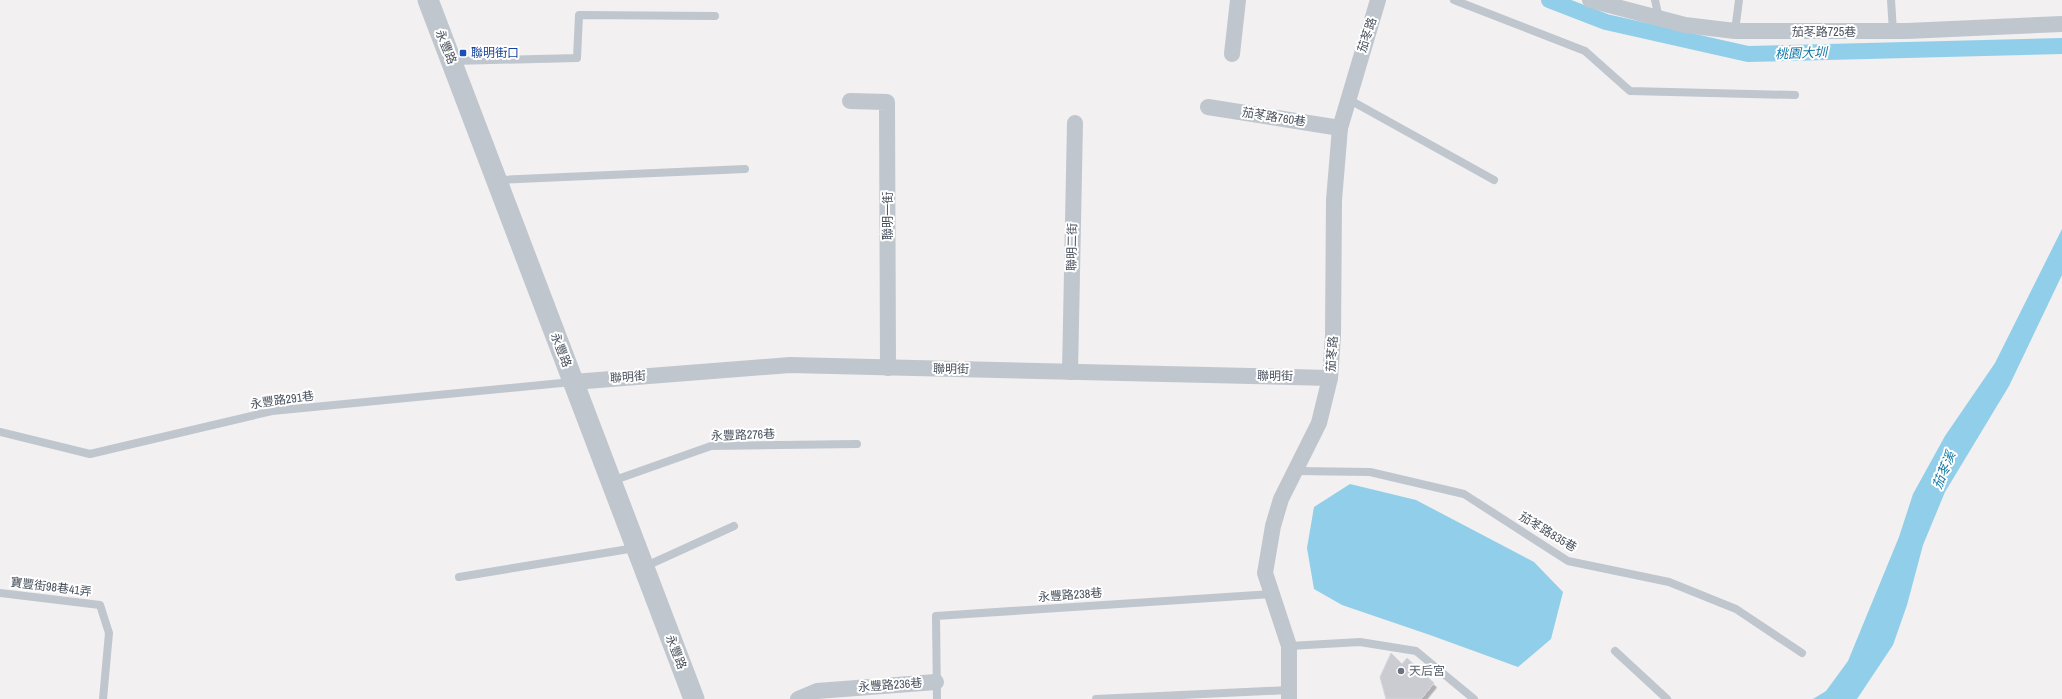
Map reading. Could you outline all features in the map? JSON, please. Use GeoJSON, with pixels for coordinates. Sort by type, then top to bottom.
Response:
{"type":"FeatureCollection","features":[{"type":"Feature","properties":{"kind":"street","name":"永豐路"},"geometry":{"type":"LineString","coordinates":[[428,0],[694,699]]}},
{"type":"Feature","properties":{"kind":"street"},"geometry":{"type":"LineString","coordinates":[[1232,54],[1238,0]]}},
{"type":"Feature","properties":{"kind":"street","name":"茄苳路"},"geometry":{"type":"LineString","coordinates":[[1289,695],[1288,646],[1266,573],[1273,526],[1281,499],[1319,423],[1330,378],[1334,336],[1334,200],[1340,128],[1347,99],[1378,0]]}},
{"type":"Feature","properties":{"kind":"street","name":"茄苳路725巷"},"geometry":{"type":"LineString","coordinates":[[1590,0],[1685,25],[1735,31],[1893,31],[2062,24]]}},
{"type":"Feature","properties":{"kind":"street","name":"聯明一街"},"geometry":{"type":"LineString","coordinates":[[850,101],[888,102],[888,368]]}},
{"type":"Feature","properties":{"kind":"street","name":"茄苳路760巷"},"geometry":{"type":"LineString","coordinates":[[1208,107],[1340,128]]}},
{"type":"Feature","properties":{"kind":"street","name":"聯明二街"},"geometry":{"type":"LineString","coordinates":[[1070,372],[1075,123]]}},
{"type":"Feature","properties":{"kind":"street","name":"聯明街"},"geometry":{"type":"LineString","coordinates":[[573,382],[790,365],[1330,378]]}},
{"type":"Feature","properties":{"kind":"street","name":"永豐路236巷"},"geometry":{"type":"LineString","coordinates":[[798,699],[817,690],[936,682]]}},
{"type":"Feature","properties":{"kind":"lane"},"geometry":{"type":"LineString","coordinates":[[1454,0],[1585,51],[1630,91],[1795,94]]}},
{"type":"Feature","properties":{"kind":"lane"},"geometry":{"type":"LineString","coordinates":[[1655,0],[1659,19]]}},
{"type":"Feature","properties":{"kind":"lane"},"geometry":{"type":"LineString","coordinates":[[1735,31],[1739,0]]}},
{"type":"Feature","properties":{"kind":"lane"},"geometry":{"type":"LineString","coordinates":[[1891,0],[1893,31]]}},
{"type":"Feature","properties":{"kind":"lane"},"geometry":{"type":"LineString","coordinates":[[452,61],[577,58],[579,15],[715,16]]}},
{"type":"Feature","properties":{"kind":"lane"},"geometry":{"type":"LineString","coordinates":[[1347,99],[1494,180]]}},
{"type":"Feature","properties":{"kind":"lane"},"geometry":{"type":"LineString","coordinates":[[496,180],[745,169]]}},
{"type":"Feature","properties":{"kind":"lane","name":"永豐路291巷"},"geometry":{"type":"LineString","coordinates":[[0,432],[90,454],[272,411],[573,382]]}},
{"type":"Feature","properties":{"kind":"lane","name":"永豐路276巷"},"geometry":{"type":"LineString","coordinates":[[611,481],[711,446],[857,444]]}},
{"type":"Feature","properties":{"kind":"lane","name":"茄苳路835巷"},"geometry":{"type":"LineString","coordinates":[[1296,471],[1370,472],[1464,494],[1568,561],[1670,582],[1736,609],[1802,653]]}},
{"type":"Feature","properties":{"kind":"lane"},"geometry":{"type":"LineString","coordinates":[[458,577],[640,558],[734,526]]}},
{"type":"Feature","properties":{"kind":"lane","name":"寶豐街98巷41弄"},"geometry":{"type":"LineString","coordinates":[[0,593],[100,604],[109,633],[103,699]]}},
{"type":"Feature","properties":{"kind":"lane","name":"永豐路238巷"},"geometry":{"type":"LineString","coordinates":[[936,682],[936,616],[1272,594]]}},
{"type":"Feature","properties":{"kind":"lane"},"geometry":{"type":"LineString","coordinates":[[1288,646],[1360,642],[1416,651],[1474,699]]}},
{"type":"Feature","properties":{"kind":"lane"},"geometry":{"type":"LineString","coordinates":[[1615,651],[1667,699]]}},
{"type":"Feature","properties":{"kind":"lane"},"geometry":{"type":"LineString","coordinates":[[936,682],[937,699]]}},
{"type":"Feature","properties":{"kind":"lane"},"geometry":{"type":"LineString","coordinates":[[1096,699],[1289,695]]}},
{"type":"Feature","properties":{"kind":"water","name":"茄苳溪"},"geometry":{"type":"Polygon","coordinates":[[[2062,229],[2062,275],[2009,386],[1945,492],[1923,545],[1907,605],[1893,645],[1857,699],[1813,699],[1826,691],[1848,661],[1899,537],[1913,494],[1945,436],[1995,363],[2062,229]]]}},
{"type":"Feature","properties":{"kind":"water"},"geometry":{"type":"Polygon","coordinates":[[[1350,484],[1416,500],[1534,562],[1563,592],[1551,639],[1518,667],[1342,605],[1314,589],[1307,548],[1314,507],[1350,484]]]}},
{"type":"Feature","properties":{"kind":"building","name":"天后宮"},"geometry":{"type":"Polygon","coordinates":[[[1391,653],[1402,664],[1407,658],[1434,683],[1421,699],[1386,699],[1380,677],[1391,653]]]}},
{"type":"Feature","properties":{"kind":"waterway","name":"桃園大圳"},"geometry":{"type":"LineString","coordinates":[[1549,0],[1606,22],[1748,54],[2062,46]]}},
{"type":"Feature","properties":{"kind":"place","name":"聯明街口"},"geometry":{"type":"Point","coordinates":[463,53]}},
{"type":"Feature","properties":{"kind":"place","name":"天后宮"},"geometry":{"type":"Point","coordinates":[1401,671]}}]}
